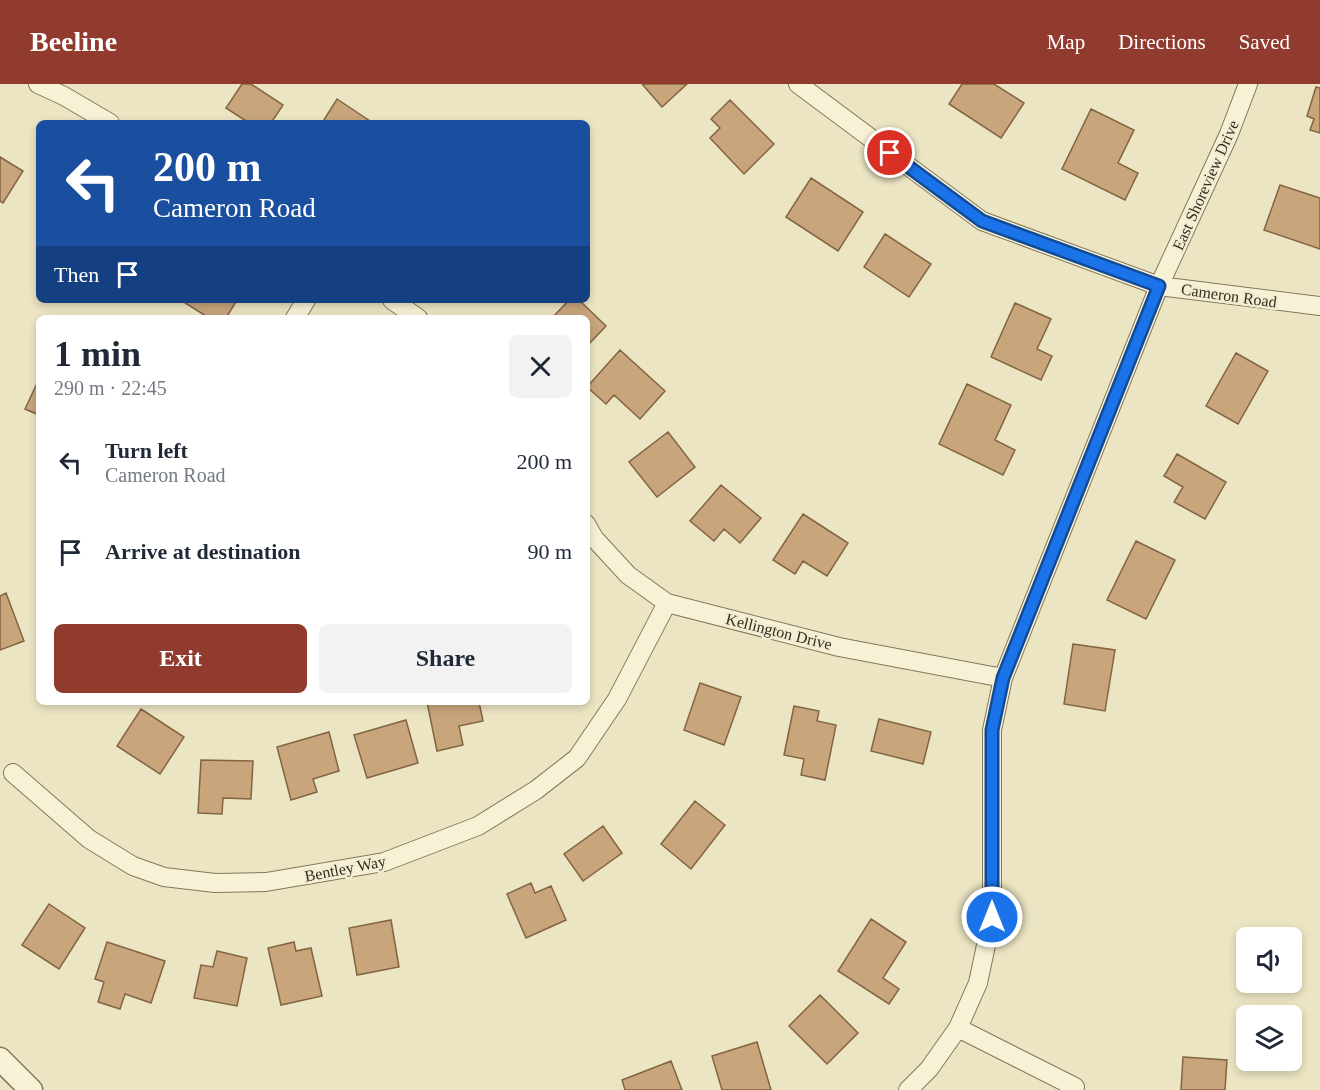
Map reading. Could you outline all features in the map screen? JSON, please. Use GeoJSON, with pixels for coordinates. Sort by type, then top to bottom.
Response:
{"type":"FeatureCollection","features":[{"type":"Feature","properties":{"kind":"street"},"geometry":{"type":"LineString","coordinates":[[38,84],[67,90],[106,120]]}},
{"type":"Feature","properties":{"kind":"street","name":"Cameron Road"},"geometry":{"type":"LineString","coordinates":[[798,84],[982,221],[1159,286],[1320,306]]}},
{"type":"Feature","properties":{"kind":"street","name":"East Shoreview Drive"},"geometry":{"type":"LineString","coordinates":[[908,1090],[928,1069],[958,1028],[978,983],[992,917],[992,730],[1003,678],[1159,286],[1229,134],[1248,84]]}},
{"type":"Feature","properties":{"kind":"street"},"geometry":{"type":"LineString","coordinates":[[396,303],[414,315]]}},
{"type":"Feature","properties":{"kind":"street","name":"Kellington Drive"},"geometry":{"type":"LineString","coordinates":[[590,531],[628,575],[667,603],[839,647],[1003,678]]}},
{"type":"Feature","properties":{"kind":"street","name":"Bentley Way"},"geometry":{"type":"LineString","coordinates":[[13,773],[89,839],[133,866],[164,878],[215,884],[266,882],[384,862],[478,826],[536,790],[577,758],[617,699],[667,603]]}},
{"type":"Feature","properties":{"kind":"street"},"geometry":{"type":"LineString","coordinates":[[958,1028],[1075,1087]]}},
{"type":"Feature","properties":{"kind":"street"},"geometry":{"type":"LineString","coordinates":[[0,1059],[31,1090]]}},
{"type":"Feature","properties":{"kind":"building"},"geometry":{"type":"Polygon","coordinates":[[[242,84],[251,84],[283,105],[273,120],[244,120],[226,108],[242,84]]]}},
{"type":"Feature","properties":{"kind":"building"},"geometry":{"type":"Polygon","coordinates":[[[642,84],[687,84],[662,107],[642,84]]]}},
{"type":"Feature","properties":{"kind":"building"},"geometry":{"type":"Polygon","coordinates":[[[962,84],[994,84],[1024,103],[1001,138],[949,104],[962,84]]]}},
{"type":"Feature","properties":{"kind":"building"},"geometry":{"type":"Polygon","coordinates":[[[1316,87],[1320,88],[1320,133],[1310,130],[1314,119],[1307,116],[1316,87]]]}},
{"type":"Feature","properties":{"kind":"building"},"geometry":{"type":"Polygon","coordinates":[[[337,99],[368,120],[324,120],[337,99]]]}},
{"type":"Feature","properties":{"kind":"building"},"geometry":{"type":"Polygon","coordinates":[[[730,100],[774,144],[744,174],[710,138],[720,128],[711,119],[730,100]]]}},
{"type":"Feature","properties":{"kind":"building"},"geometry":{"type":"Polygon","coordinates":[[[1091,109],[1134,130],[1118,163],[1138,173],[1125,200],[1062,169],[1091,109]]]}},
{"type":"Feature","properties":{"kind":"building"},"geometry":{"type":"Polygon","coordinates":[[[0,157],[23,171],[3,203],[0,201],[0,157]]]}},
{"type":"Feature","properties":{"kind":"building"},"geometry":{"type":"Polygon","coordinates":[[[811,178],[863,212],[838,251],[786,217],[811,178]]]}},
{"type":"Feature","properties":{"kind":"building"},"geometry":{"type":"Polygon","coordinates":[[[1280,185],[1320,198],[1320,249],[1264,230],[1280,185]]]}},
{"type":"Feature","properties":{"kind":"building"},"geometry":{"type":"Polygon","coordinates":[[[885,234],[931,264],[909,297],[864,267],[885,234]]]}},
{"type":"Feature","properties":{"kind":"building"},"geometry":{"type":"Polygon","coordinates":[[[185,303],[235,303],[228,315],[204,315],[185,303]]]}},
{"type":"Feature","properties":{"kind":"building"},"geometry":{"type":"Polygon","coordinates":[[[566,303],[582,303],[606,326],[590,343],[590,315],[555,315],[566,303]]]}},
{"type":"Feature","properties":{"kind":"building"},"geometry":{"type":"Polygon","coordinates":[[[1015,303],[1051,319],[1037,349],[1052,356],[1041,380],[991,357],[1015,303]]]}},
{"type":"Feature","properties":{"kind":"building"},"geometry":{"type":"Polygon","coordinates":[[[620,350],[665,391],[640,419],[614,395],[606,404],[590,390],[590,384],[620,350]]]}},
{"type":"Feature","properties":{"kind":"building"},"geometry":{"type":"Polygon","coordinates":[[[1236,353],[1268,371],[1238,424],[1206,406],[1236,353]]]}},
{"type":"Feature","properties":{"kind":"building"},"geometry":{"type":"Polygon","coordinates":[[[967,384],[1011,405],[995,440],[1015,450],[1003,475],[939,444],[967,384]]]}},
{"type":"Feature","properties":{"kind":"building"},"geometry":{"type":"Polygon","coordinates":[[[36,385],[36,414],[25,409],[36,385]]]}},
{"type":"Feature","properties":{"kind":"building"},"geometry":{"type":"Polygon","coordinates":[[[668,432],[695,467],[657,497],[629,462],[668,432]]]}},
{"type":"Feature","properties":{"kind":"building"},"geometry":{"type":"Polygon","coordinates":[[[1177,454],[1226,482],[1205,519],[1174,502],[1183,487],[1164,476],[1177,454]]]}},
{"type":"Feature","properties":{"kind":"building"},"geometry":{"type":"Polygon","coordinates":[[[721,485],[761,518],[740,543],[724,529],[714,541],[690,521],[721,485]]]}},
{"type":"Feature","properties":{"kind":"building"},"geometry":{"type":"Polygon","coordinates":[[[803,514],[848,543],[827,576],[803,561],[795,574],[773,560],[803,514]]]}},
{"type":"Feature","properties":{"kind":"building"},"geometry":{"type":"Polygon","coordinates":[[[1136,541],[1175,560],[1146,619],[1107,600],[1136,541]]]}},
{"type":"Feature","properties":{"kind":"building"},"geometry":{"type":"Polygon","coordinates":[[[6,593],[24,641],[0,650],[0,596],[6,593]]]}},
{"type":"Feature","properties":{"kind":"building"},"geometry":{"type":"Polygon","coordinates":[[[1073,644],[1115,650],[1105,711],[1064,704],[1073,644]]]}},
{"type":"Feature","properties":{"kind":"building"},"geometry":{"type":"Polygon","coordinates":[[[700,683],[741,697],[724,745],[684,730],[700,683]]]}},
{"type":"Feature","properties":{"kind":"building"},"geometry":{"type":"Polygon","coordinates":[[[428,705],[480,705],[483,721],[459,726],[463,745],[437,751],[428,705]]]}},
{"type":"Feature","properties":{"kind":"building"},"geometry":{"type":"Polygon","coordinates":[[[794,706],[819,711],[817,721],[836,725],[825,780],[801,775],[804,759],[784,755],[794,706]]]}},
{"type":"Feature","properties":{"kind":"building"},"geometry":{"type":"Polygon","coordinates":[[[141,709],[184,737],[160,774],[117,746],[141,709]]]}},
{"type":"Feature","properties":{"kind":"building"},"geometry":{"type":"Polygon","coordinates":[[[879,719],[931,732],[923,764],[871,751],[879,719]]]}},
{"type":"Feature","properties":{"kind":"building"},"geometry":{"type":"Polygon","coordinates":[[[406,720],[418,763],[367,778],[354,735],[406,720]]]}},
{"type":"Feature","properties":{"kind":"building"},"geometry":{"type":"Polygon","coordinates":[[[329,732],[339,771],[313,779],[317,792],[291,800],[277,747],[329,732]]]}},
{"type":"Feature","properties":{"kind":"building"},"geometry":{"type":"Polygon","coordinates":[[[201,760],[253,761],[251,799],[223,798],[222,814],[198,813],[201,760]]]}},
{"type":"Feature","properties":{"kind":"building"},"geometry":{"type":"Polygon","coordinates":[[[695,801],[725,825],[691,869],[661,844],[695,801]]]}},
{"type":"Feature","properties":{"kind":"building"},"geometry":{"type":"Polygon","coordinates":[[[603,826],[622,853],[583,881],[564,854],[603,826]]]}},
{"type":"Feature","properties":{"kind":"building"},"geometry":{"type":"Polygon","coordinates":[[[531,883],[535,893],[551,886],[566,920],[526,938],[507,894],[531,883]]]}},
{"type":"Feature","properties":{"kind":"building"},"geometry":{"type":"Polygon","coordinates":[[[49,904],[85,928],[59,969],[22,945],[49,904]]]}},
{"type":"Feature","properties":{"kind":"building"},"geometry":{"type":"Polygon","coordinates":[[[871,919],[906,942],[883,978],[899,989],[889,1004],[838,971],[871,919]]]}},
{"type":"Feature","properties":{"kind":"building"},"geometry":{"type":"Polygon","coordinates":[[[391,920],[399,967],[357,975],[349,928],[391,920]]]}},
{"type":"Feature","properties":{"kind":"building"},"geometry":{"type":"Polygon","coordinates":[[[107,942],[165,961],[151,1003],[125,994],[120,1009],[98,1002],[104,982],[95,979],[107,942]]]}},
{"type":"Feature","properties":{"kind":"building"},"geometry":{"type":"Polygon","coordinates":[[[294,942],[296,951],[311,948],[322,996],[281,1005],[268,948],[294,942]]]}},
{"type":"Feature","properties":{"kind":"building"},"geometry":{"type":"Polygon","coordinates":[[[217,951],[247,958],[237,1006],[194,998],[201,965],[213,967],[217,951]]]}},
{"type":"Feature","properties":{"kind":"building"},"geometry":{"type":"Polygon","coordinates":[[[820,995],[858,1033],[827,1064],[789,1026],[820,995]]]}},
{"type":"Feature","properties":{"kind":"building"},"geometry":{"type":"Polygon","coordinates":[[[757,1042],[771,1090],[722,1090],[712,1056],[757,1042]]]}},
{"type":"Feature","properties":{"kind":"building"},"geometry":{"type":"Polygon","coordinates":[[[1183,1057],[1227,1060],[1225,1090],[1181,1090],[1183,1057]]]}},
{"type":"Feature","properties":{"kind":"building"},"geometry":{"type":"Polygon","coordinates":[[[671,1061],[682,1090],[625,1090],[622,1080],[671,1061]]]}},
{"type":"Feature","properties":{"kind":"route"},"geometry":{"type":"LineString","coordinates":[[890,153],[982,221],[1159,286],[1003,678],[992,730],[992,917]]}}]}
